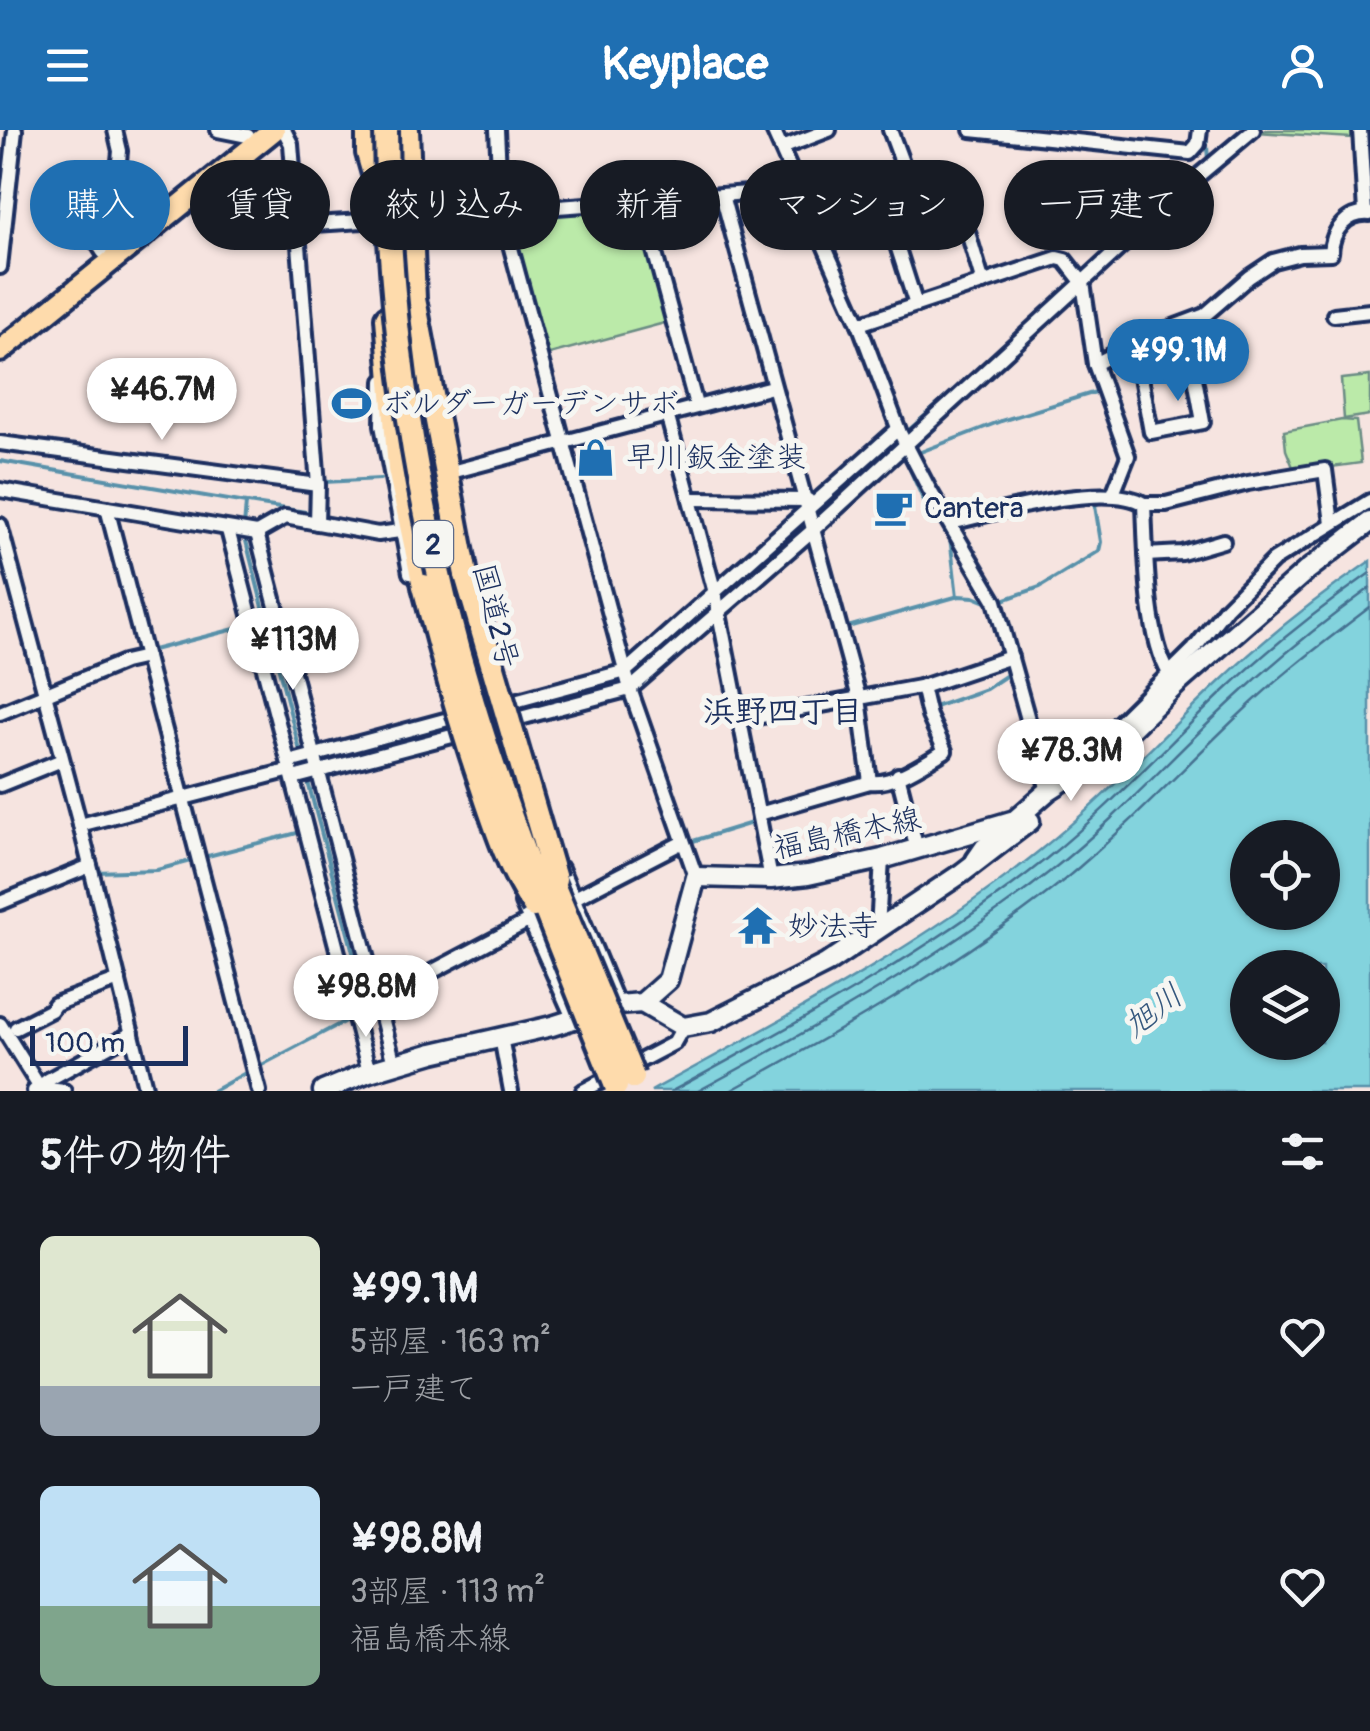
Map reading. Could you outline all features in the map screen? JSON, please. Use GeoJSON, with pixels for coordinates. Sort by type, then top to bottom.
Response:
{"type":"FeatureCollection","features":[{"type":"Feature","properties":{"kind":"highway"},"geometry":{"type":"LineString","coordinates":[[368,130],[370,160]]}},
{"type":"Feature","properties":{"kind":"highway"},"geometry":{"type":"LineString","coordinates":[[376,130],[376,160]]}},
{"type":"Feature","properties":{"kind":"highway"},"geometry":{"type":"LineString","coordinates":[[384,258],[390,219],[389,130]]}},
{"type":"Feature","properties":{"kind":"highway","name":"国道2号"},"geometry":{"type":"LineString","coordinates":[[389,130],[399,349],[431,536],[472,700],[558,942],[618,1091]]}},
{"type":"Feature","properties":{"kind":"highway"},"geometry":{"type":"LineString","coordinates":[[403,130],[405,160]]}},
{"type":"Feature","properties":{"kind":"highway","name":"国道2号"},"geometry":{"type":"LineString","coordinates":[[403,130],[400,196],[409,312],[434,486],[486,697],[529,826],[566,901],[639,1091]]}},
{"type":"Feature","properties":{"kind":"highway"},"geometry":{"type":"LineString","coordinates":[[383,250],[399,468],[424,586],[453,695],[496,826],[521,887],[558,942]]}},
{"type":"Feature","properties":{"kind":"highway"},"geometry":{"type":"LineString","coordinates":[[411,250],[422,349],[466,575],[507,721],[566,901]]}},
{"type":"Feature","properties":{"kind":"main road"},"geometry":{"type":"LineString","coordinates":[[0,350],[274,130]]}},
{"type":"Feature","properties":{"kind":"main road"},"geometry":{"type":"LineString","coordinates":[[0,334],[252,133]]}},
{"type":"Feature","properties":{"kind":"main road","name":"福島橋本線"},"geometry":{"type":"LineString","coordinates":[[696,877],[808,875],[882,859],[1015,820],[1054,787],[1103,756],[1276,597],[1370,522]]}},
{"type":"Feature","properties":{"kind":"main road"},"geometry":{"type":"LineString","coordinates":[[323,1091],[394,1064],[574,1020],[618,1005],[642,1003],[683,1027],[712,1022],[826,964],[962,873],[1052,803],[1103,756]]}},
{"type":"Feature","properties":{"kind":"main road"},"geometry":{"type":"LineString","coordinates":[[642,1003],[668,980],[696,877]]}},
{"type":"Feature","properties":{"kind":"street"},"geometry":{"type":"LineString","coordinates":[[0,267],[3,196],[15,130]]}},
{"type":"Feature","properties":{"kind":"street"},"geometry":{"type":"LineString","coordinates":[[103,252],[92,236],[116,192],[120,152],[114,130]]}},
{"type":"Feature","properties":{"kind":"street"},"geometry":{"type":"LineString","coordinates":[[218,130],[252,133]]}},
{"type":"Feature","properties":{"kind":"street"},"geometry":{"type":"LineString","coordinates":[[284,130],[292,160]]}},
{"type":"Feature","properties":{"kind":"street"},"geometry":{"type":"LineString","coordinates":[[497,130],[498,160]]}},
{"type":"Feature","properties":{"kind":"street"},"geometry":{"type":"LineString","coordinates":[[774,130],[788,160]]}},
{"type":"Feature","properties":{"kind":"street"},"geometry":{"type":"LineString","coordinates":[[782,148],[830,130]]}},
{"type":"Feature","properties":{"kind":"street"},"geometry":{"type":"LineString","coordinates":[[890,130],[901,160]]}},
{"type":"Feature","properties":{"kind":"street"},"geometry":{"type":"LineString","coordinates":[[971,130],[1043,134],[1190,153],[1198,144],[1200,130]]}},
{"type":"Feature","properties":{"kind":"street"},"geometry":{"type":"LineString","coordinates":[[717,602],[808,515],[904,444],[1081,280],[1253,130]]}},
{"type":"Feature","properties":{"kind":"street"},"geometry":{"type":"LineString","coordinates":[[1099,362],[1205,316],[1273,261],[1300,254],[1332,253],[1332,244],[1343,223],[1364,213],[1360,130]]}},
{"type":"Feature","properties":{"kind":"street"},"geometry":{"type":"LineString","coordinates":[[740,194],[722,195],[859,698],[870,782]]}},
{"type":"Feature","properties":{"kind":"street"},"geometry":{"type":"LineString","coordinates":[[300,250],[318,485],[317,524]]}},
{"type":"Feature","properties":{"kind":"street"},"geometry":{"type":"LineString","coordinates":[[511,250],[628,680],[696,877]]}},
{"type":"Feature","properties":{"kind":"street"},"geometry":{"type":"LineString","coordinates":[[655,250],[696,405]]}},
{"type":"Feature","properties":{"kind":"street"},"geometry":{"type":"LineString","coordinates":[[827,250],[904,444],[996,602],[1007,658],[1054,787],[1194,649],[1226,608],[1274,560],[1370,501]]}},
{"type":"Feature","properties":{"kind":"street"},"geometry":{"type":"LineString","coordinates":[[898,250],[916,305]]}},
{"type":"Feature","properties":{"kind":"street"},"geometry":{"type":"LineString","coordinates":[[973,250],[983,283]]}},
{"type":"Feature","properties":{"kind":"street"},"geometry":{"type":"LineString","coordinates":[[859,324],[1057,258],[1065,260],[1081,280],[1104,390],[1128,456],[1116,494]]}},
{"type":"Feature","properties":{"kind":"street"},"geometry":{"type":"LineString","coordinates":[[1334,314],[1370,311]]}},
{"type":"Feature","properties":{"kind":"street"},"geometry":{"type":"LineString","coordinates":[[387,321],[382,425],[400,531],[449,718],[500,862],[574,1020]]}},
{"type":"Feature","properties":{"kind":"street"},"geometry":{"type":"LineString","coordinates":[[1134,344],[1151,432],[1203,422],[1184,323]]}},
{"type":"Feature","properties":{"kind":"street"},"geometry":{"type":"LineString","coordinates":[[422,349],[440,394],[476,577],[566,901],[618,1005]]}},
{"type":"Feature","properties":{"kind":"street"},"geometry":{"type":"LineString","coordinates":[[456,470],[772,386]]}},
{"type":"Feature","properties":{"kind":"street"},"geometry":{"type":"LineString","coordinates":[[667,414],[717,602],[771,878]]}},
{"type":"Feature","properties":{"kind":"street"},"geometry":{"type":"LineString","coordinates":[[0,444],[318,485]]}},
{"type":"Feature","properties":{"kind":"street"},"geometry":{"type":"LineString","coordinates":[[80,826],[306,767],[516,720],[628,680],[717,602],[822,500],[904,444]]}},
{"type":"Feature","properties":{"kind":"street"},"geometry":{"type":"LineString","coordinates":[[950,523],[1052,501],[1116,494],[1144,504],[1166,504],[1248,483],[1325,470],[1332,522]]}},
{"type":"Feature","properties":{"kind":"street"},"geometry":{"type":"LineString","coordinates":[[0,490],[257,533],[285,517],[378,534],[400,531]]}},
{"type":"Feature","properties":{"kind":"street"},"geometry":{"type":"LineString","coordinates":[[690,498],[808,515]]}},
{"type":"Feature","properties":{"kind":"street"},"geometry":{"type":"LineString","coordinates":[[1144,504],[1156,632],[1169,673]]}},
{"type":"Feature","properties":{"kind":"street"},"geometry":{"type":"LineString","coordinates":[[107,508],[259,1091]]}},
{"type":"Feature","properties":{"kind":"street"},"geometry":{"type":"LineString","coordinates":[[0,526],[146,1091]]}},
{"type":"Feature","properties":{"kind":"street"},"geometry":{"type":"LineString","coordinates":[[228,530],[253,624],[306,767],[379,1002],[394,1064]]}},
{"type":"Feature","properties":{"kind":"street"},"geometry":{"type":"LineString","coordinates":[[257,533],[306,767],[306,831],[369,1072]]}},
{"type":"Feature","properties":{"kind":"street"},"geometry":{"type":"LineString","coordinates":[[1146,554],[1182,553],[1223,541]]}},
{"type":"Feature","properties":{"kind":"street"},"geometry":{"type":"LineString","coordinates":[[0,712],[43,691],[145,654]]}},
{"type":"Feature","properties":{"kind":"street"},"geometry":{"type":"LineString","coordinates":[[740,720],[922,686],[1007,658]]}},
{"type":"Feature","properties":{"kind":"street"},"geometry":{"type":"LineString","coordinates":[[306,767],[449,718],[628,680]]}},
{"type":"Feature","properties":{"kind":"street"},"geometry":{"type":"LineString","coordinates":[[760,818],[870,782],[899,777],[945,752],[927,710],[922,686]]}},
{"type":"Feature","properties":{"kind":"street"},"geometry":{"type":"LineString","coordinates":[[0,785],[62,760]]}},
{"type":"Feature","properties":{"kind":"street"},"geometry":{"type":"LineString","coordinates":[[899,777],[917,849]]}},
{"type":"Feature","properties":{"kind":"street"},"geometry":{"type":"LineString","coordinates":[[962,873],[982,846],[1015,820]]}},
{"type":"Feature","properties":{"kind":"street"},"geometry":{"type":"LineString","coordinates":[[379,1002],[530,919],[683,842]]}},
{"type":"Feature","properties":{"kind":"street"},"geometry":{"type":"LineString","coordinates":[[878,929],[882,859]]}},
{"type":"Feature","properties":{"kind":"street"},"geometry":{"type":"LineString","coordinates":[[0,903],[90,866]]}},
{"type":"Feature","properties":{"kind":"street"},"geometry":{"type":"LineString","coordinates":[[16,1028],[51,1010],[55,1004],[118,980]]}},
{"type":"Feature","properties":{"kind":"street"},"geometry":{"type":"LineString","coordinates":[[0,1024],[37,1089]]}},
{"type":"Feature","properties":{"kind":"street"},"geometry":{"type":"LineString","coordinates":[[583,1091],[674,1043],[683,1027]]}},
{"type":"Feature","properties":{"kind":"street"},"geometry":{"type":"LineString","coordinates":[[37,1089],[132,1033]]}},
{"type":"Feature","properties":{"kind":"street"},"geometry":{"type":"LineString","coordinates":[[501,1037],[511,1091]]}},
{"type":"Feature","properties":{"kind":"street"},"geometry":{"type":"LineString","coordinates":[[37,1089],[64,1091]]}},
{"type":"Feature","properties":{"kind":"green space"},"geometry":{"type":"Polygon","coordinates":[[[1352,130],[1352,138],[1256,132],[1352,130]]]}},
{"type":"Feature","properties":{"kind":"green space"},"geometry":{"type":"Polygon","coordinates":[[[580,210],[580,250],[649,250],[668,322],[546,355],[517,250],[560,250],[560,212],[580,210]]]}},
{"type":"Feature","properties":{"kind":"green space"},"geometry":{"type":"Polygon","coordinates":[[[1370,376],[1370,415],[1344,419],[1341,379],[1370,376]]]}},
{"type":"Feature","properties":{"kind":"green space"},"geometry":{"type":"Polygon","coordinates":[[[1356,421],[1361,463],[1295,472],[1284,431],[1356,421]]]}},
{"type":"Feature","properties":{"kind":"water","name":"旭川"},"geometry":{"type":"Polygon","coordinates":[[[1370,561],[1370,1091],[651,1091],[851,980],[994,886],[1085,811],[1216,685],[1291,620],[1370,561]]]}},
{"type":"Feature","properties":{"kind":"waterway"},"geometry":{"type":"LineString","coordinates":[[1206,130],[1208,160]]}},
{"type":"Feature","properties":{"kind":"waterway"},"geometry":{"type":"LineString","coordinates":[[1219,151],[1241,130]]}},
{"type":"Feature","properties":{"kind":"waterway"},"geometry":{"type":"LineString","coordinates":[[1105,352],[1146,328],[1169,322]]}},
{"type":"Feature","properties":{"kind":"waterway"},"geometry":{"type":"LineString","coordinates":[[813,515],[1005,345]]}},
{"type":"Feature","properties":{"kind":"waterway"},"geometry":{"type":"LineString","coordinates":[[905,458],[1001,421],[1099,391]]}},
{"type":"Feature","properties":{"kind":"waterway"},"geometry":{"type":"LineString","coordinates":[[904,456],[930,515],[946,529]]}},
{"type":"Feature","properties":{"kind":"waterway"},"geometry":{"type":"LineString","coordinates":[[1126,477],[1132,458]]}},
{"type":"Feature","properties":{"kind":"waterway"},"geometry":{"type":"LineString","coordinates":[[0,461],[246,503],[244,527]]}},
{"type":"Feature","properties":{"kind":"waterway"},"geometry":{"type":"LineString","coordinates":[[324,485],[380,479]]}},
{"type":"Feature","properties":{"kind":"waterway"},"geometry":{"type":"LineString","coordinates":[[1000,601],[1040,587],[1099,551],[1095,506],[1100,501]]}},
{"type":"Feature","properties":{"kind":"waterway"},"geometry":{"type":"LineString","coordinates":[[248,503],[312,513]]}},
{"type":"Feature","properties":{"kind":"waterway"},"geometry":{"type":"LineString","coordinates":[[722,600],[807,521]]}},
{"type":"Feature","properties":{"kind":"waterway"},"geometry":{"type":"LineString","coordinates":[[245,537],[301,755]]}},
{"type":"Feature","properties":{"kind":"waterway"},"geometry":{"type":"LineString","coordinates":[[950,537],[957,597]]}},
{"type":"Feature","properties":{"kind":"waterway"},"geometry":{"type":"LineString","coordinates":[[844,628],[959,596],[991,604]]}},
{"type":"Feature","properties":{"kind":"waterway"},"geometry":{"type":"LineString","coordinates":[[631,678],[715,606]]}},
{"type":"Feature","properties":{"kind":"waterway"},"geometry":{"type":"LineString","coordinates":[[149,651],[266,621]]}},
{"type":"Feature","properties":{"kind":"waterway"},"geometry":{"type":"LineString","coordinates":[[932,708],[986,689],[1007,675],[996,628]]}},
{"type":"Feature","properties":{"kind":"waterway"},"geometry":{"type":"LineString","coordinates":[[525,710],[622,682]]}},
{"type":"Feature","properties":{"kind":"waterway"},"geometry":{"type":"LineString","coordinates":[[321,763],[442,731]]}},
{"type":"Feature","properties":{"kind":"waterway"},"geometry":{"type":"LineString","coordinates":[[304,767],[368,1009],[360,1014]]}},
{"type":"Feature","properties":{"kind":"waterway"},"geometry":{"type":"LineString","coordinates":[[764,819],[822,802]]}},
{"type":"Feature","properties":{"kind":"waterway"},"geometry":{"type":"LineString","coordinates":[[693,841],[755,822]]}},
{"type":"Feature","properties":{"kind":"waterway"},"geometry":{"type":"LineString","coordinates":[[204,857],[301,832]]}},
{"type":"Feature","properties":{"kind":"waterway"},"geometry":{"type":"LineString","coordinates":[[95,872],[157,870],[194,860]]}},
{"type":"Feature","properties":{"kind":"waterway"},"geometry":{"type":"LineString","coordinates":[[258,1067],[351,1018]]}},
{"type":"Feature","properties":{"kind":"waterway"},"geometry":{"type":"LineString","coordinates":[[213,1091],[249,1071]]}},
{"type":"Feature","properties":{"kind":"place","name":"ボルダーガーデンサボ"},"geometry":{"type":"Point","coordinates":[352,403]}},
{"type":"Feature","properties":{"kind":"place","name":"早川鈑金塗装"},"geometry":{"type":"Point","coordinates":[596,457]}},
{"type":"Feature","properties":{"kind":"place","name":"Cantera"},"geometry":{"type":"Point","coordinates":[894,508]}},
{"type":"Feature","properties":{"kind":"place","name":"妙法寺"},"geometry":{"type":"Point","coordinates":[758,926]}},
{"type":"Feature","properties":{"kind":"district","name":"浜野四丁目"},"geometry":{"type":"Point","coordinates":[783,711]}}]}
